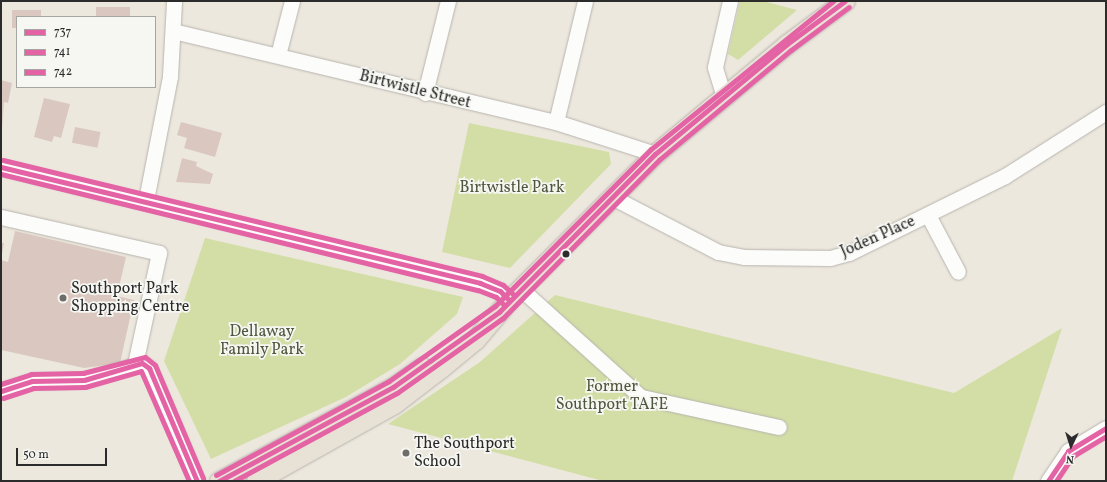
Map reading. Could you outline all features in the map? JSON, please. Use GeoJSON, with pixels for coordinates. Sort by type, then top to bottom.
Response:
{"type":"FeatureCollection","features":[{"type":"Feature","properties":{"kind":"main road"},"geometry":{"type":"LineString","coordinates":[[256,481],[394,404],[475,340],[510,300],[655,154],[845,1]]}},
{"type":"Feature","properties":{"kind":"main road"},"geometry":{"type":"LineString","coordinates":[[219,481],[393,387],[510,300]]}},
{"type":"Feature","properties":{"kind":"street"},"geometry":{"type":"LineString","coordinates":[[146,200],[170,76],[174,1]]}},
{"type":"Feature","properties":{"kind":"street"},"geometry":{"type":"LineString","coordinates":[[278,55],[292,1]]}},
{"type":"Feature","properties":{"kind":"street"},"geometry":{"type":"LineString","coordinates":[[425,93],[448,1]]}},
{"type":"Feature","properties":{"kind":"street"},"geometry":{"type":"LineString","coordinates":[[556,122],[585,1]]}},
{"type":"Feature","properties":{"kind":"street"},"geometry":{"type":"LineString","coordinates":[[724,97],[715,67],[730,1]]}},
{"type":"Feature","properties":{"kind":"street","name":"Birtwistle Street"},"geometry":{"type":"LineString","coordinates":[[173,31],[278,55],[425,93],[556,122],[655,154]]}},
{"type":"Feature","properties":{"kind":"street","name":"Joden Place"},"geometry":{"type":"LineString","coordinates":[[612,197],[718,252],[750,257],[811,259],[850,253],[1005,176],[1106,112]]}},
{"type":"Feature","properties":{"kind":"street"},"geometry":{"type":"LineString","coordinates":[[1,167],[146,200],[480,283],[500,291],[641,397],[779,427]]}},
{"type":"Feature","properties":{"kind":"street"},"geometry":{"type":"LineString","coordinates":[[928,215],[958,272]]}},
{"type":"Feature","properties":{"kind":"street"},"geometry":{"type":"LineString","coordinates":[[1,217],[159,253],[135,364]]}},
{"type":"Feature","properties":{"kind":"street"},"geometry":{"type":"LineString","coordinates":[[1,391],[32,381],[84,380],[142,363],[149,368],[197,481]]}},
{"type":"Feature","properties":{"kind":"street"},"geometry":{"type":"LineString","coordinates":[[1048,481],[1068,451],[1106,428]]}},
{"type":"Feature","properties":{"kind":"green space"},"geometry":{"type":"Polygon","coordinates":[[[740,1],[763,1],[797,10],[738,60],[728,54],[740,1]]]}},
{"type":"Feature","properties":{"kind":"green space","name":"Birtwistle Park"},"geometry":{"type":"Polygon","coordinates":[[[469,123],[609,152],[611,164],[510,268],[442,252],[469,123]]]}},
{"type":"Feature","properties":{"kind":"green space","name":"Dellaway Family Park"},"geometry":{"type":"Polygon","coordinates":[[[205,238],[463,297],[457,314],[400,364],[346,397],[211,459],[164,361],[205,238]]]}},
{"type":"Feature","properties":{"kind":"green space","name":"Former Southport TAFE"},"geometry":{"type":"Polygon","coordinates":[[[555,295],[954,393],[1062,328],[1012,481],[603,481],[388,424],[480,362],[555,295]]]}},
{"type":"Feature","properties":{"kind":"building"},"geometry":{"type":"Polygon","coordinates":[[[96,7],[130,7],[130,16],[96,16],[96,7]]]}},
{"type":"Feature","properties":{"kind":"building"},"geometry":{"type":"Polygon","coordinates":[[[12,10],[41,10],[41,16],[16,16],[16,28],[12,28],[12,10]]]}},
{"type":"Feature","properties":{"kind":"building"},"geometry":{"type":"Polygon","coordinates":[[[1,80],[12,83],[8,103],[4,102],[2,129],[1,80]]]}},
{"type":"Feature","properties":{"kind":"building"},"geometry":{"type":"Polygon","coordinates":[[[44,98],[70,104],[61,138],[54,136],[52,142],[34,137],[44,98]]]}},
{"type":"Feature","properties":{"kind":"building"},"geometry":{"type":"Polygon","coordinates":[[[181,122],[222,133],[215,157],[184,148],[187,138],[177,135],[181,122]]]}},
{"type":"Feature","properties":{"kind":"building"},"geometry":{"type":"Polygon","coordinates":[[[75,127],[101,132],[97,148],[72,143],[75,127]]]}},
{"type":"Feature","properties":{"kind":"building"},"geometry":{"type":"Polygon","coordinates":[[[182,158],[197,162],[196,166],[213,174],[210,184],[176,182],[182,158]]]}},
{"type":"Feature","properties":{"kind":"building","name":"Southport Park Shopping Centre"},"geometry":{"type":"Polygon","coordinates":[[[15,231],[126,257],[117,296],[134,300],[120,363],[84,368],[1,350],[1,260],[8,262],[15,231]]]}},
{"type":"Feature","properties":{"kind":"building"},"geometry":{"type":"Polygon","coordinates":[[[1,243],[4,243],[2,254],[1,254],[1,243]]]}},
{"type":"Feature","properties":{"kind":"transit line","name":"742"},"geometry":{"type":"LineString","coordinates":[[216,475],[389,381],[495,306],[651,149],[833,1]]}},
{"type":"Feature","properties":{"kind":"transit line","name":"737"},"geometry":{"type":"LineString","coordinates":[[219,481],[393,387],[499,312],[655,154],[787,44],[845,1]]}},
{"type":"Feature","properties":{"kind":"transit line","name":"741"},"geometry":{"type":"LineString","coordinates":[[234,481],[397,393],[503,318],[660,159],[791,50],[849,7]]}},
{"type":"Feature","properties":{"kind":"transit line","name":"742"},"geometry":{"type":"LineString","coordinates":[[3,160],[482,276],[503,285],[514,295]]}},
{"type":"Feature","properties":{"kind":"transit line","name":"737"},"geometry":{"type":"LineString","coordinates":[[1,167],[480,283],[500,291],[509,300]]}},
{"type":"Feature","properties":{"kind":"transit line","name":"741"},"geometry":{"type":"LineString","coordinates":[[1,174],[478,290],[496,297],[504,305]]}},
{"type":"Feature","properties":{"kind":"transit line","name":"742"},"geometry":{"type":"LineString","coordinates":[[1,384],[31,374],[83,373],[145,357],[155,365],[203,478]]}},
{"type":"Feature","properties":{"kind":"transit line","name":"737"},"geometry":{"type":"LineString","coordinates":[[1,391],[32,381],[84,380],[142,363],[149,368],[197,481]]}},
{"type":"Feature","properties":{"kind":"transit line","name":"741"},"geometry":{"type":"LineString","coordinates":[[3,398],[33,388],[85,387],[141,371],[189,481]]}},
{"type":"Feature","properties":{"kind":"transit line","name":"737"},"geometry":{"type":"LineString","coordinates":[[1048,481],[1068,451],[1106,428]]}},
{"type":"Feature","properties":{"kind":"transit line","name":"741"},"geometry":{"type":"LineString","coordinates":[[1056,481],[1073,456],[1106,436]]}},
{"type":"Feature","properties":{"kind":"place","name":"Southport Park Shopping Centre"},"geometry":{"type":"Point","coordinates":[63,298]}},
{"type":"Feature","properties":{"kind":"place","name":"The Southport School"},"geometry":{"type":"Point","coordinates":[406,453]}}]}
